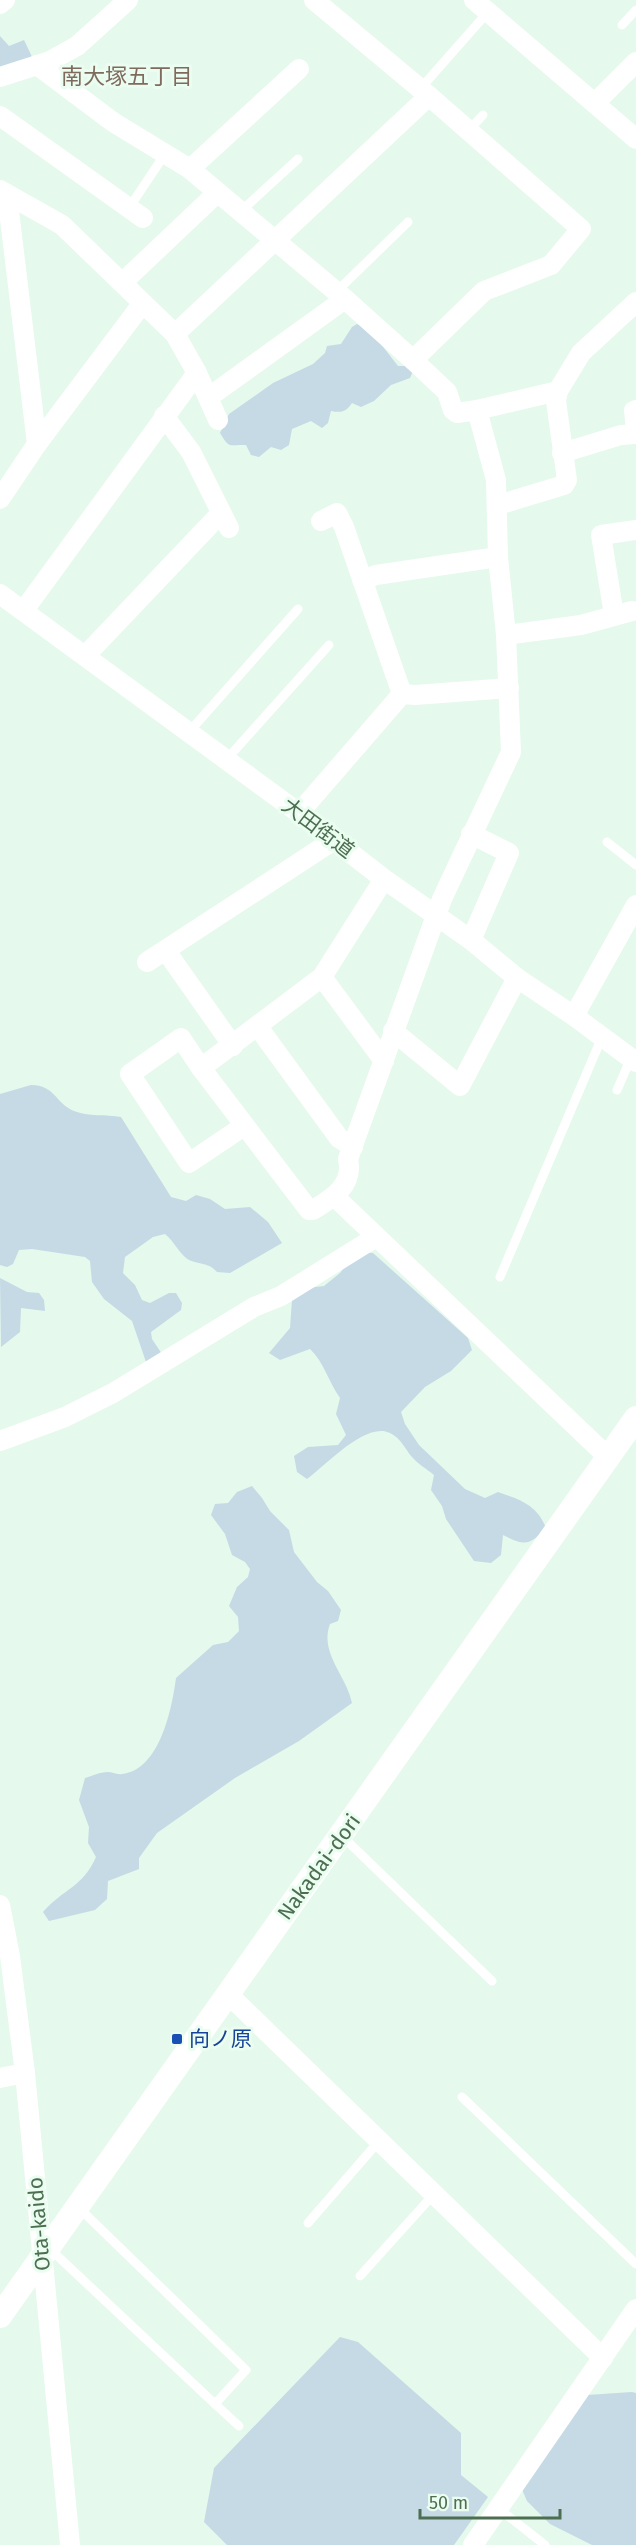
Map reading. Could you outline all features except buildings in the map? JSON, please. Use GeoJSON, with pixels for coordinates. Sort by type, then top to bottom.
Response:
{"type":"FeatureCollection","features":[{"type":"Feature","properties":{"kind":"street"},"geometry":{"type":"LineString","coordinates":[[0,4],[5,0]]}},
{"type":"Feature","properties":{"kind":"street"},"geometry":{"type":"LineString","coordinates":[[0,77],[50,62],[77,46],[128,0]]}},
{"type":"Feature","properties":{"kind":"street"},"geometry":{"type":"LineString","coordinates":[[314,0],[425,92],[581,228],[551,265],[484,291],[413,360]]}},
{"type":"Feature","properties":{"kind":"street"},"geometry":{"type":"LineString","coordinates":[[481,6],[636,139]]}},
{"type":"Feature","properties":{"kind":"street"},"geometry":{"type":"LineString","coordinates":[[595,103],[636,62]]}},
{"type":"Feature","properties":{"kind":"street"},"geometry":{"type":"LineString","coordinates":[[37,65],[113,122],[190,169],[413,360],[447,392],[453,410],[457,413],[558,391]]}},
{"type":"Feature","properties":{"kind":"street"},"geometry":{"type":"LineString","coordinates":[[190,169],[299,69]]}},
{"type":"Feature","properties":{"kind":"street"},"geometry":{"type":"LineString","coordinates":[[175,334],[275,241],[425,92]]}},
{"type":"Feature","properties":{"kind":"street"},"geometry":{"type":"LineString","coordinates":[[0,116],[136,213]]}},
{"type":"Feature","properties":{"kind":"street"},"geometry":{"type":"LineString","coordinates":[[3,192],[62,225],[175,334],[197,373],[218,420]]}},
{"type":"Feature","properties":{"kind":"street"},"geometry":{"type":"LineString","coordinates":[[3,192],[37,444]]}},
{"type":"Feature","properties":{"kind":"street"},"geometry":{"type":"LineString","coordinates":[[123,282],[217,193]]}},
{"type":"Feature","properties":{"kind":"street"},"geometry":{"type":"LineString","coordinates":[[209,397],[340,296]]}},
{"type":"Feature","properties":{"kind":"street"},"geometry":{"type":"LineString","coordinates":[[498,505],[564,484],[567,480],[556,401],[558,391],[581,353],[636,302]]}},
{"type":"Feature","properties":{"kind":"street"},"geometry":{"type":"LineString","coordinates":[[0,499],[37,444],[142,304]]}},
{"type":"Feature","properties":{"kind":"street"},"geometry":{"type":"LineString","coordinates":[[24,610],[197,373]]}},
{"type":"Feature","properties":{"kind":"street"},"geometry":{"type":"LineString","coordinates":[[244,1126],[189,1163],[130,1074],[181,1038],[244,1126],[309,1210],[313,1210],[334,1197],[344,1186],[351,1171],[348,1159],[436,916],[471,834],[511,752],[506,635],[498,556],[496,480],[477,410]]}},
{"type":"Feature","properties":{"kind":"street"},"geometry":{"type":"LineString","coordinates":[[562,453],[636,432],[634,411],[636,410]]}},
{"type":"Feature","properties":{"kind":"street"},"geometry":{"type":"LineString","coordinates":[[86,655],[225,520],[191,452],[164,416]]}},
{"type":"Feature","properties":{"kind":"street"},"geometry":{"type":"LineString","coordinates":[[321,521],[337,513],[344,527],[402,694]]}},
{"type":"Feature","properties":{"kind":"street"},"geometry":{"type":"LineString","coordinates":[[506,635],[581,625],[629,614],[601,535],[636,530]]}},
{"type":"Feature","properties":{"kind":"street"},"geometry":{"type":"LineString","coordinates":[[362,580],[376,575],[498,556]]}},
{"type":"Feature","properties":{"kind":"street","name":"大田街道"},"geometry":{"type":"LineString","coordinates":[[0,594],[299,813],[384,879],[471,940],[517,978],[634,1060]]}},
{"type":"Feature","properties":{"kind":"street"},"geometry":{"type":"LineString","coordinates":[[402,694],[509,688]]}},
{"type":"Feature","properties":{"kind":"street"},"geometry":{"type":"LineString","coordinates":[[299,813],[402,694]]}},
{"type":"Feature","properties":{"kind":"street"},"geometry":{"type":"LineString","coordinates":[[471,834],[509,853],[471,940]]}},
{"type":"Feature","properties":{"kind":"street"},"geometry":{"type":"LineString","coordinates":[[147,962],[334,840]]}},
{"type":"Feature","properties":{"kind":"street"},"geometry":{"type":"LineString","coordinates":[[201,1068],[258,1027],[322,976],[384,879]]}},
{"type":"Feature","properties":{"kind":"street"},"geometry":{"type":"LineString","coordinates":[[574,1016],[636,905]]}},
{"type":"Feature","properties":{"kind":"street"},"geometry":{"type":"LineString","coordinates":[[166,951],[233,1046]]}},
{"type":"Feature","properties":{"kind":"street"},"geometry":{"type":"LineString","coordinates":[[322,976],[384,1061]]}},
{"type":"Feature","properties":{"kind":"street"},"geometry":{"type":"LineString","coordinates":[[393,1031],[460,1086],[517,978]]}},
{"type":"Feature","properties":{"kind":"street"},"geometry":{"type":"LineString","coordinates":[[258,1027],[339,1138],[353,1147]]}},
{"type":"Feature","properties":{"kind":"street"},"geometry":{"type":"LineString","coordinates":[[334,1197],[608,1457]]}},
{"type":"Feature","properties":{"kind":"street"},"geometry":{"type":"LineString","coordinates":[[0,1441],[65,1417],[113,1393],[254,1307],[281,1296],[376,1237]]}},
{"type":"Feature","properties":{"kind":"street","name":"Nakadai-dori"},"geometry":{"type":"LineString","coordinates":[[0,2316],[636,1418]]}},
{"type":"Feature","properties":{"kind":"street","name":"Ota-kaido"},"geometry":{"type":"LineString","coordinates":[[0,1905],[5,1957],[25,2073],[45,2252],[70,2545]]}},
{"type":"Feature","properties":{"kind":"street"},"geometry":{"type":"LineString","coordinates":[[227,1993],[603,2358]]}},
{"type":"Feature","properties":{"kind":"street"},"geometry":{"type":"LineString","coordinates":[[0,2078],[25,2073]]}},
{"type":"Feature","properties":{"kind":"street"},"geometry":{"type":"LineString","coordinates":[[473,2545],[636,2309]]}},
{"type":"Feature","properties":{"kind":"lane"},"geometry":{"type":"LineString","coordinates":[[425,92],[481,6]]}},
{"type":"Feature","properties":{"kind":"lane"},"geometry":{"type":"LineString","coordinates":[[622,25],[636,10]]}},
{"type":"Feature","properties":{"kind":"lane"},"geometry":{"type":"LineString","coordinates":[[469,130],[483,115]]}},
{"type":"Feature","properties":{"kind":"lane"},"geometry":{"type":"LineString","coordinates":[[136,213],[165,154]]}},
{"type":"Feature","properties":{"kind":"lane"},"geometry":{"type":"LineString","coordinates":[[240,212],[298,159]]}},
{"type":"Feature","properties":{"kind":"lane"},"geometry":{"type":"LineString","coordinates":[[340,296],[408,222]]}},
{"type":"Feature","properties":{"kind":"lane"},"geometry":{"type":"LineString","coordinates":[[189,732],[298,609]]}},
{"type":"Feature","properties":{"kind":"lane"},"geometry":{"type":"LineString","coordinates":[[226,760],[329,645]]}},
{"type":"Feature","properties":{"kind":"lane"},"geometry":{"type":"LineString","coordinates":[[607,842],[636,865]]}},
{"type":"Feature","properties":{"kind":"lane"},"geometry":{"type":"LineString","coordinates":[[500,1276],[602,1037]]}},
{"type":"Feature","properties":{"kind":"lane"},"geometry":{"type":"LineString","coordinates":[[617,1090],[634,1060]]}},
{"type":"Feature","properties":{"kind":"lane"},"geometry":{"type":"LineString","coordinates":[[342,1836],[492,1981]]}},
{"type":"Feature","properties":{"kind":"lane"},"geometry":{"type":"LineString","coordinates":[[462,2097],[636,2264]]}},
{"type":"Feature","properties":{"kind":"lane"},"geometry":{"type":"LineString","coordinates":[[308,2223],[379,2140]]}},
{"type":"Feature","properties":{"kind":"lane"},"geometry":{"type":"LineString","coordinates":[[360,2276],[434,2193]]}},
{"type":"Feature","properties":{"kind":"lane"},"geometry":{"type":"LineString","coordinates":[[77,2206],[246,2370],[215,2404]]}},
{"type":"Feature","properties":{"kind":"lane"},"geometry":{"type":"LineString","coordinates":[[45,2252],[239,2426]]}},
{"type":"Feature","properties":{"kind":"lane"},"geometry":{"type":"LineString","coordinates":[[498,2508],[545,2545]]}},
{"type":"Feature","properties":{"kind":"shaded area"},"geometry":{"type":"Polygon","coordinates":[[[0,36],[9,46],[24,40],[34,61],[0,71],[0,36]]]}},
{"type":"Feature","properties":{"kind":"shaded area"},"geometry":{"type":"Polygon","coordinates":[[[357,324],[370,330],[398,366],[407,366],[413,371],[410,378],[391,385],[374,401],[361,407],[352,403],[343,411],[331,411],[328,423],[322,428],[311,421],[292,429],[289,445],[281,450],[271,447],[259,457],[251,455],[246,445],[230,445],[226,442],[220,433],[229,414],[273,383],[313,364],[325,353],[327,346],[341,344],[352,327],[357,324]]]}},
{"type":"Feature","properties":{"kind":"shaded area"},"geometry":{"type":"Polygon","coordinates":[[[31,1085],[50,1091],[74,1111],[121,1117],[171,1197],[186,1201],[196,1195],[210,1199],[225,1209],[250,1207],[268,1222],[282,1243],[230,1273],[217,1272],[207,1265],[189,1260],[165,1234],[153,1237],[125,1257],[123,1273],[135,1285],[142,1300],[150,1303],[169,1293],[176,1293],[182,1303],[181,1310],[151,1332],[152,1339],[162,1354],[146,1362],[132,1321],[104,1299],[92,1282],[90,1261],[85,1257],[32,1249],[19,1250],[13,1264],[7,1267],[0,1265],[0,1094],[31,1085]]]}},
{"type":"Feature","properties":{"kind":"shaded area"},"geometry":{"type":"Polygon","coordinates":[[[361,1252],[373,1253],[468,1338],[472,1350],[451,1371],[425,1387],[401,1412],[405,1424],[419,1445],[465,1489],[485,1498],[498,1492],[514,1498],[527,1504],[542,1520],[546,1528],[531,1541],[517,1541],[503,1535],[501,1555],[491,1563],[474,1561],[446,1519],[442,1506],[431,1490],[434,1475],[414,1460],[400,1441],[390,1433],[380,1431],[358,1439],[307,1479],[297,1472],[294,1456],[308,1447],[338,1445],[346,1435],[336,1414],[340,1398],[319,1360],[310,1349],[280,1360],[269,1353],[290,1328],[292,1300],[307,1288],[324,1286],[361,1252]]]}},
{"type":"Feature","properties":{"kind":"shaded area"},"geometry":{"type":"Polygon","coordinates":[[[0,1278],[27,1292],[39,1293],[44,1300],[45,1311],[21,1308],[20,1332],[1,1347],[0,1278]]]}},
{"type":"Feature","properties":{"kind":"shaded area"},"geometry":{"type":"Polygon","coordinates":[[[252,1486],[270,1511],[289,1530],[294,1552],[317,1582],[328,1591],[341,1610],[338,1621],[330,1624],[328,1645],[352,1703],[299,1741],[235,1778],[157,1833],[139,1858],[139,1869],[108,1881],[107,1899],[95,1910],[49,1921],[43,1912],[79,1882],[96,1857],[88,1843],[89,1827],[79,1800],[85,1778],[105,1772],[122,1774],[135,1770],[146,1762],[162,1736],[176,1678],[213,1645],[228,1642],[239,1631],[238,1617],[229,1606],[237,1587],[248,1577],[250,1569],[245,1562],[232,1555],[225,1534],[211,1515],[215,1504],[228,1503],[237,1492],[252,1486]]]}},
{"type":"Feature","properties":{"kind":"shaded area"},"geometry":{"type":"Polygon","coordinates":[[[340,2337],[358,2342],[461,2433],[461,2475],[488,2497],[454,2545],[227,2545],[204,2522],[214,2468],[340,2337]]]}},
{"type":"Feature","properties":{"kind":"shaded area"},"geometry":{"type":"Polygon","coordinates":[[[636,2393],[636,2545],[592,2545],[550,2524],[527,2501],[521,2487],[587,2395],[636,2393]]]}},
{"type":"Feature","properties":{"kind":"place","name":"向ノ原"},"geometry":{"type":"Point","coordinates":[177,2039]}},
{"type":"Feature","properties":{"kind":"district","name":"南大塚五丁目"},"geometry":{"type":"Point","coordinates":[127,76]}}]}
